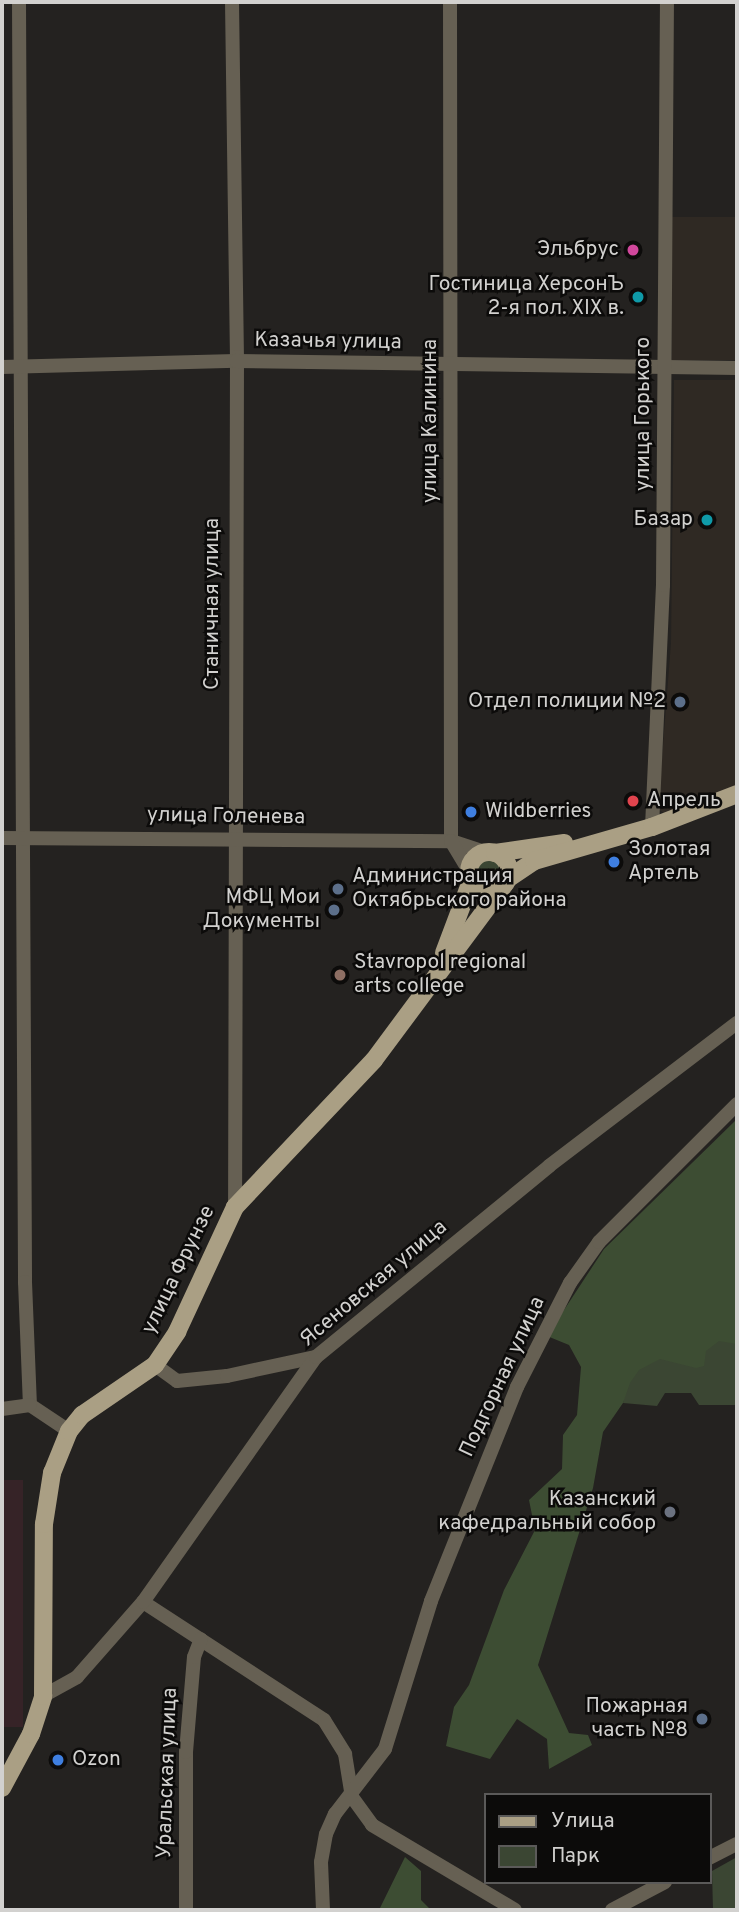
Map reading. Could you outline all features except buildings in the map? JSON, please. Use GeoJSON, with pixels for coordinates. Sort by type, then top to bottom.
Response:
{"type":"FeatureCollection","features":[{"type":"Feature","properties":{"kind":"main road","name":"улица Голенева"},"geometry":{"type":"LineString","coordinates":[[507,881],[534,861],[652,827],[737,794]]}},
{"type":"Feature","properties":{"kind":"main road","name":"улица Голенева"},"geometry":{"type":"LineString","coordinates":[[490,852],[633,833]]}},
{"type":"Feature","properties":{"kind":"main road"},"geometry":{"type":"LineString","coordinates":[[490,852],[508,866],[507,881],[486,892],[470,876],[471,862],[490,852]]}},
{"type":"Feature","properties":{"kind":"main road","name":"улица Фрунзе"},"geometry":{"type":"LineString","coordinates":[[423,993],[447,949],[470,876]]}},
{"type":"Feature","properties":{"kind":"main road","name":"улица Фрунзе"},"geometry":{"type":"LineString","coordinates":[[3,1789],[31,1734],[43,1696],[44,1524],[52,1473],[69,1431],[82,1415],[155,1365],[177,1332],[235,1207],[258,1177],[342,1097],[507,881]]}},
{"type":"Feature","properties":{"kind":"street"},"geometry":{"type":"LineString","coordinates":[[19,2],[21,837],[30,1405]]}},
{"type":"Feature","properties":{"kind":"street","name":"Станичная улица"},"geometry":{"type":"LineString","coordinates":[[232,2],[236,361],[233,840],[235,1207]]}},
{"type":"Feature","properties":{"kind":"street","name":"улица Калинина"},"geometry":{"type":"LineString","coordinates":[[450,2],[453,366],[451,841]]}},
{"type":"Feature","properties":{"kind":"street","name":"улица Горького"},"geometry":{"type":"LineString","coordinates":[[652,827],[660,694],[666,366],[667,2]]}},
{"type":"Feature","properties":{"kind":"street","name":"Казачья улица"},"geometry":{"type":"LineString","coordinates":[[2,367],[236,361],[737,368]]}},
{"type":"Feature","properties":{"kind":"street","name":"улица Голенева"},"geometry":{"type":"LineString","coordinates":[[2,838],[451,841],[490,852]]}},
{"type":"Feature","properties":{"kind":"street"},"geometry":{"type":"LineString","coordinates":[[451,841],[470,876]]}},
{"type":"Feature","properties":{"kind":"street","name":"Ясеновская улица"},"geometry":{"type":"LineString","coordinates":[[43,1696],[78,1677],[143,1602],[316,1357],[549,1166],[737,1023]]}},
{"type":"Feature","properties":{"kind":"street","name":"Подгорная улица"},"geometry":{"type":"LineString","coordinates":[[323,1910],[321,1862],[326,1835],[335,1814],[352,1797],[384,1749],[430,1601],[517,1387],[570,1283],[598,1242],[737,1104]]}},
{"type":"Feature","properties":{"kind":"street"},"geometry":{"type":"LineString","coordinates":[[155,1365],[177,1381],[227,1376],[316,1357]]}},
{"type":"Feature","properties":{"kind":"street"},"geometry":{"type":"LineString","coordinates":[[2,1409],[30,1405],[69,1431]]}},
{"type":"Feature","properties":{"kind":"street"},"geometry":{"type":"LineString","coordinates":[[143,1602],[324,1720],[345,1754],[352,1797],[372,1825],[515,1910]]}},
{"type":"Feature","properties":{"kind":"street","name":"Уральская улица"},"geometry":{"type":"LineString","coordinates":[[186,1910],[186,1752],[194,1657],[201,1639]]}},
{"type":"Feature","properties":{"kind":"street"},"geometry":{"type":"LineString","coordinates":[[711,1857],[737,1844]]}},
{"type":"Feature","properties":{"kind":"street"},"geometry":{"type":"LineString","coordinates":[[612,1910],[661,1884]]}},
{"type":"Feature","properties":{"kind":"shaded area"},"geometry":{"type":"Polygon","coordinates":[[[672,217],[737,217],[737,360],[672,360],[672,217]]]}},
{"type":"Feature","properties":{"kind":"shaded area"},"geometry":{"type":"Polygon","coordinates":[[[674,380],[737,380],[737,789],[665,814],[658,809],[671,643],[674,380]]]}},
{"type":"Feature","properties":{"kind":"shaded area"},"geometry":{"type":"Polygon","coordinates":[[[2,1480],[23,1480],[23,1727],[2,1727],[2,1480]]]}},
{"type":"Feature","properties":{"kind":"green space"},"geometry":{"type":"Polygon","coordinates":[[[488,858],[498,862],[502,872],[498,882],[488,886],[478,882],[474,872],[478,862],[488,858]]]}},
{"type":"Feature","properties":{"kind":"green space"},"geometry":{"type":"Polygon","coordinates":[[[737,1119],[737,1344],[719,1341],[706,1351],[704,1366],[696,1368],[660,1359],[639,1370],[630,1383],[623,1403],[603,1432],[593,1488],[538,1665],[569,1733],[588,1735],[592,1745],[549,1769],[547,1739],[517,1719],[490,1759],[446,1746],[454,1707],[469,1685],[504,1590],[535,1530],[529,1500],[562,1469],[563,1435],[577,1415],[581,1367],[569,1345],[547,1336],[604,1249],[737,1119]]]}},
{"type":"Feature","properties":{"kind":"green space"},"geometry":{"type":"Polygon","coordinates":[[[737,1178],[737,1405],[699,1405],[691,1393],[665,1393],[657,1406],[623,1403],[626,1379],[737,1178]]]}},
{"type":"Feature","properties":{"kind":"green space"},"geometry":{"type":"Polygon","coordinates":[[[405,1857],[421,1871],[421,1900],[431,1910],[380,1908],[405,1857]]]}},
{"type":"Feature","properties":{"kind":"green space"},"geometry":{"type":"Polygon","coordinates":[[[737,1857],[737,1910],[713,1910],[712,1871],[737,1857]]]}},
{"type":"Feature","properties":{"kind":"place","name":"Эльбрус"},"geometry":{"type":"Point","coordinates":[633,250]}},
{"type":"Feature","properties":{"kind":"place","name":"Гостиница ХерсонЪ 2-я пол. XIX в."},"geometry":{"type":"Point","coordinates":[638,297]}},
{"type":"Feature","properties":{"kind":"place","name":"Базар"},"geometry":{"type":"Point","coordinates":[707,520]}},
{"type":"Feature","properties":{"kind":"place","name":"Отдел полиции №2"},"geometry":{"type":"Point","coordinates":[680,702]}},
{"type":"Feature","properties":{"kind":"place","name":"Апрель"},"geometry":{"type":"Point","coordinates":[633,801]}},
{"type":"Feature","properties":{"kind":"place","name":"Wildberries"},"geometry":{"type":"Point","coordinates":[471,812]}},
{"type":"Feature","properties":{"kind":"place","name":"Золотая Артель"},"geometry":{"type":"Point","coordinates":[614,862]}},
{"type":"Feature","properties":{"kind":"place","name":"Администрация Октябрьского района"},"geometry":{"type":"Point","coordinates":[338,889]}},
{"type":"Feature","properties":{"kind":"place","name":"МФЦ Мои Документы"},"geometry":{"type":"Point","coordinates":[334,910]}},
{"type":"Feature","properties":{"kind":"place","name":"Stavropol regional arts college"},"geometry":{"type":"Point","coordinates":[340,975]}},
{"type":"Feature","properties":{"kind":"place","name":"Казанский кафедральный собор"},"geometry":{"type":"Point","coordinates":[670,1512]}},
{"type":"Feature","properties":{"kind":"place","name":"Пожарная часть №8"},"geometry":{"type":"Point","coordinates":[702,1719]}},
{"type":"Feature","properties":{"kind":"place","name":"Ozon"},"geometry":{"type":"Point","coordinates":[58,1760]}}]}
